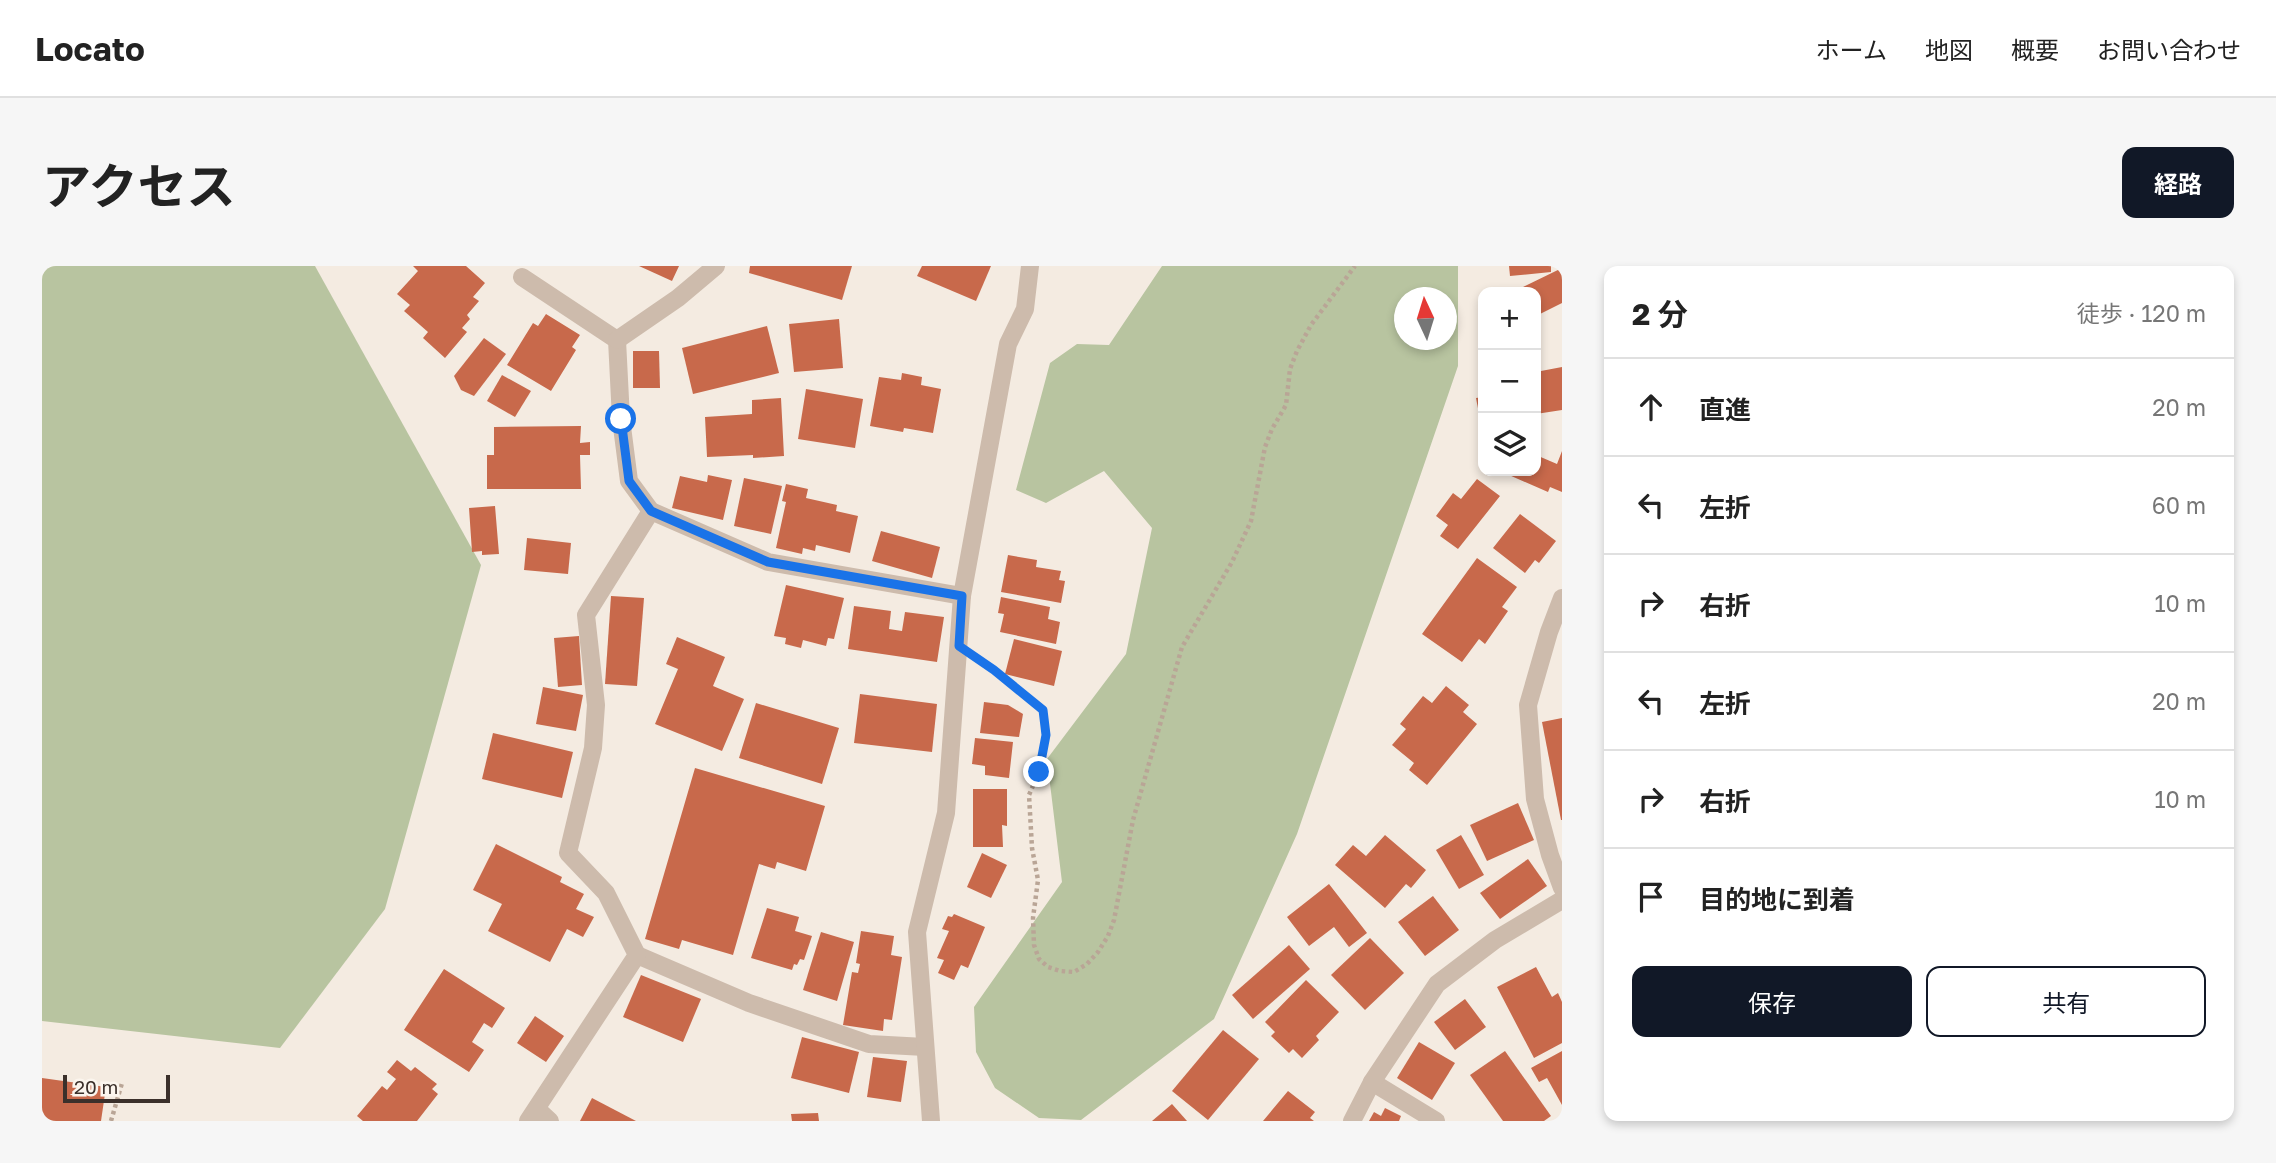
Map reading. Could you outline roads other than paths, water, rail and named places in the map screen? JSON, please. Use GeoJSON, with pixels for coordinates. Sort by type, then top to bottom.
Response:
{"type":"FeatureCollection","features":[{"type":"Feature","properties":{"kind":"street"},"geometry":{"type":"LineString","coordinates":[[617,340],[678,298],[716,266]]}},
{"type":"Feature","properties":{"kind":"street"},"geometry":{"type":"LineString","coordinates":[[931,1121],[918,932],[946,813],[962,596],[1009,344],[1025,309],[1030,266]]}},
{"type":"Feature","properties":{"kind":"street"},"geometry":{"type":"LineString","coordinates":[[522,276],[617,340]]}},
{"type":"Feature","properties":{"kind":"street"},"geometry":{"type":"LineString","coordinates":[[617,340],[621,419],[629,481],[651,511],[768,562],[962,596]]}},
{"type":"Feature","properties":{"kind":"street"},"geometry":{"type":"LineString","coordinates":[[651,511],[586,615],[596,705],[593,748],[568,853],[606,893],[636,955],[749,1003],[869,1044],[926,1046]]}},
{"type":"Feature","properties":{"kind":"street"},"geometry":{"type":"LineString","coordinates":[[1562,598],[1528,705],[1535,799],[1562,888]]}},
{"type":"Feature","properties":{"kind":"street"},"geometry":{"type":"LineString","coordinates":[[1352,1121],[1372,1082],[1437,984],[1495,940],[1562,900]]}},
{"type":"Feature","properties":{"kind":"street"},"geometry":{"type":"LineString","coordinates":[[538,1117],[636,955]]}},
{"type":"Feature","properties":{"kind":"street"},"geometry":{"type":"LineString","coordinates":[[1372,1082],[1436,1121]]}}]}
